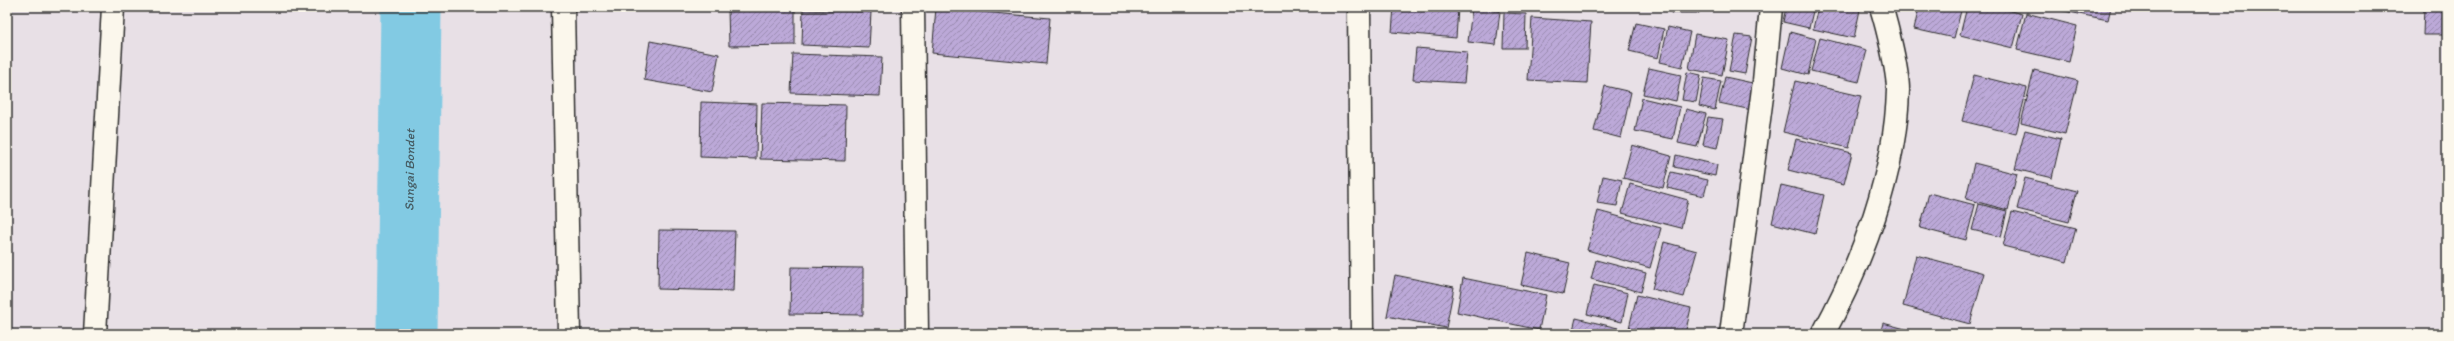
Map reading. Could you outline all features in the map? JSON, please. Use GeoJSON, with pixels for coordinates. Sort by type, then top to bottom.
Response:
{"type":"FeatureCollection","features":[{"type":"Feature","properties":{"kind":"street"},"geometry":{"type":"LineString","coordinates":[[95,334],[113,7]]}},
{"type":"Feature","properties":{"kind":"street"},"geometry":{"type":"LineString","coordinates":[[563,7],[569,334]]}},
{"type":"Feature","properties":{"kind":"street"},"geometry":{"type":"LineString","coordinates":[[913,7],[917,334]]}},
{"type":"Feature","properties":{"kind":"street"},"geometry":{"type":"LineString","coordinates":[[1359,7],[1362,334]]}},
{"type":"Feature","properties":{"kind":"street"},"geometry":{"type":"LineString","coordinates":[[1731,334],[1764,81],[1771,7]]}},
{"type":"Feature","properties":{"kind":"street"},"geometry":{"type":"LineString","coordinates":[[1823,334],[1847,289],[1887,175],[1895,125],[1898,88],[1881,7]]}},
{"type":"Feature","properties":{"kind":"building"},"geometry":{"type":"Polygon","coordinates":[[[1394,7],[1458,8],[1456,38],[1392,32],[1394,7]]]}},
{"type":"Feature","properties":{"kind":"building"},"geometry":{"type":"Polygon","coordinates":[[[1670,7],[1699,7],[1699,13],[1671,13],[1670,7]]]}},
{"type":"Feature","properties":{"kind":"building"},"geometry":{"type":"Polygon","coordinates":[[[1786,7],[1814,7],[1809,28],[1783,22],[1786,7]]]}},
{"type":"Feature","properties":{"kind":"building"},"geometry":{"type":"Polygon","coordinates":[[[1818,7],[1847,7],[1860,10],[1854,38],[1813,29],[1818,7]]]}},
{"type":"Feature","properties":{"kind":"building"},"geometry":{"type":"Polygon","coordinates":[[[1919,7],[1962,7],[1954,38],[1914,29],[1919,7]]]}},
{"type":"Feature","properties":{"kind":"building"},"geometry":{"type":"Polygon","coordinates":[[[1967,7],[1996,7],[2022,14],[2013,48],[1960,35],[1967,7]]]}},
{"type":"Feature","properties":{"kind":"building"},"geometry":{"type":"Polygon","coordinates":[[[2045,7],[2111,7],[2108,20],[2045,7]]]}},
{"type":"Feature","properties":{"kind":"building"},"geometry":{"type":"Polygon","coordinates":[[[2424,7],[2447,7],[2447,35],[2423,35],[2424,7]]]}},
{"type":"Feature","properties":{"kind":"building"},"geometry":{"type":"Polygon","coordinates":[[[936,8],[1050,18],[1046,64],[932,53],[936,8]]]}},
{"type":"Feature","properties":{"kind":"building"},"geometry":{"type":"Polygon","coordinates":[[[1472,8],[1500,11],[1496,45],[1468,42],[1472,8]]]}},
{"type":"Feature","properties":{"kind":"building"},"geometry":{"type":"Polygon","coordinates":[[[728,9],[795,9],[795,45],[729,46],[728,9]]]}},
{"type":"Feature","properties":{"kind":"building"},"geometry":{"type":"Polygon","coordinates":[[[803,10],[871,12],[869,48],[802,45],[803,10]]]}},
{"type":"Feature","properties":{"kind":"building"},"geometry":{"type":"Polygon","coordinates":[[[1504,13],[1526,14],[1525,48],[1503,48],[1504,13]]]}},
{"type":"Feature","properties":{"kind":"building"},"geometry":{"type":"Polygon","coordinates":[[[2026,13],[2077,26],[2069,62],[2017,50],[2026,13]]]}},
{"type":"Feature","properties":{"kind":"building"},"geometry":{"type":"Polygon","coordinates":[[[1532,18],[1591,22],[1587,83],[1528,80],[1532,18]]]}},
{"type":"Feature","properties":{"kind":"building"},"geometry":{"type":"Polygon","coordinates":[[[1636,23],[1664,29],[1658,58],[1629,51],[1636,23]]]}},
{"type":"Feature","properties":{"kind":"building"},"geometry":{"type":"Polygon","coordinates":[[[1668,27],[1690,32],[1682,67],[1660,62],[1668,27]]]}},
{"type":"Feature","properties":{"kind":"building"},"geometry":{"type":"Polygon","coordinates":[[[1790,32],[1816,39],[1808,75],[1782,68],[1790,32]]]}},
{"type":"Feature","properties":{"kind":"building"},"geometry":{"type":"Polygon","coordinates":[[[1695,34],[1729,40],[1722,75],[1689,69],[1695,34]]]}},
{"type":"Feature","properties":{"kind":"building"},"geometry":{"type":"Polygon","coordinates":[[[1736,35],[1752,37],[1745,74],[1729,71],[1736,35]]]}},
{"type":"Feature","properties":{"kind":"building"},"geometry":{"type":"Polygon","coordinates":[[[1820,38],[1867,50],[1859,82],[1811,71],[1820,38]]]}},
{"type":"Feature","properties":{"kind":"building"},"geometry":{"type":"Polygon","coordinates":[[[650,41],[719,54],[712,92],[644,80],[650,41]]]}},
{"type":"Feature","properties":{"kind":"building"},"geometry":{"type":"Polygon","coordinates":[[[1416,48],[1467,52],[1464,83],[1413,80],[1416,48]]]}},
{"type":"Feature","properties":{"kind":"building"},"geometry":{"type":"Polygon","coordinates":[[[793,54],[882,57],[880,96],[791,93],[793,54]]]}},
{"type":"Feature","properties":{"kind":"building"},"geometry":{"type":"Polygon","coordinates":[[[1649,68],[1681,75],[1676,101],[1643,94],[1649,68]]]}},
{"type":"Feature","properties":{"kind":"building"},"geometry":{"type":"Polygon","coordinates":[[[2034,70],[2078,81],[2065,134],[2021,123],[2034,70]]]}},
{"type":"Feature","properties":{"kind":"building"},"geometry":{"type":"Polygon","coordinates":[[[1687,72],[1701,75],[1696,102],[1682,100],[1687,72]]]}},
{"type":"Feature","properties":{"kind":"building"},"geometry":{"type":"Polygon","coordinates":[[[1974,75],[2027,88],[2016,134],[1962,121],[1974,75]]]}},
{"type":"Feature","properties":{"kind":"building"},"geometry":{"type":"Polygon","coordinates":[[[1725,77],[1757,84],[1752,110],[1719,103],[1725,77]]]}},
{"type":"Feature","properties":{"kind":"building"},"geometry":{"type":"Polygon","coordinates":[[[1704,78],[1721,81],[1715,110],[1699,106],[1704,78]]]}},
{"type":"Feature","properties":{"kind":"building"},"geometry":{"type":"Polygon","coordinates":[[[1795,81],[1861,96],[1849,148],[1783,132],[1795,81]]]}},
{"type":"Feature","properties":{"kind":"building"},"geometry":{"type":"Polygon","coordinates":[[[1605,86],[1631,92],[1621,138],[1594,131],[1605,86]]]}},
{"type":"Feature","properties":{"kind":"building"},"geometry":{"type":"Polygon","coordinates":[[[1642,98],[1680,107],[1673,139],[1635,131],[1642,98]]]}},
{"type":"Feature","properties":{"kind":"building"},"geometry":{"type":"Polygon","coordinates":[[[701,102],[757,104],[756,159],[700,157],[701,102]]]}},
{"type":"Feature","properties":{"kind":"building"},"geometry":{"type":"Polygon","coordinates":[[[762,103],[846,105],[845,161],[760,159],[762,103]]]}},
{"type":"Feature","properties":{"kind":"building"},"geometry":{"type":"Polygon","coordinates":[[[1686,109],[1706,114],[1697,147],[1678,143],[1686,109]]]}},
{"type":"Feature","properties":{"kind":"building"},"geometry":{"type":"Polygon","coordinates":[[[1708,117],[1723,119],[1717,148],[1703,145],[1708,117]]]}},
{"type":"Feature","properties":{"kind":"building"},"geometry":{"type":"Polygon","coordinates":[[[2025,130],[2061,139],[2052,178],[2015,169],[2025,130]]]}},
{"type":"Feature","properties":{"kind":"building"},"geometry":{"type":"Polygon","coordinates":[[[1796,139],[1852,153],[1844,184],[1788,170],[1796,139]]]}},
{"type":"Feature","properties":{"kind":"building"},"geometry":{"type":"Polygon","coordinates":[[[1632,145],[1671,156],[1663,188],[1623,178],[1632,145]]]}},
{"type":"Feature","properties":{"kind":"building"},"geometry":{"type":"Polygon","coordinates":[[[1676,155],[1717,165],[1715,176],[1674,167],[1676,155]]]}},
{"type":"Feature","properties":{"kind":"building"},"geometry":{"type":"Polygon","coordinates":[[[1974,163],[2017,174],[2008,210],[1966,199],[1974,163]]]}},
{"type":"Feature","properties":{"kind":"building"},"geometry":{"type":"Polygon","coordinates":[[[1671,172],[1708,180],[1704,196],[1667,188],[1671,172]]]}},
{"type":"Feature","properties":{"kind":"building"},"geometry":{"type":"Polygon","coordinates":[[[1603,176],[1622,180],[1617,206],[1597,203],[1603,176]]]}},
{"type":"Feature","properties":{"kind":"building"},"geometry":{"type":"Polygon","coordinates":[[[2025,178],[2077,191],[2069,222],[2017,209],[2025,178]]]}},
{"type":"Feature","properties":{"kind":"building"},"geometry":{"type":"Polygon","coordinates":[[[1630,184],[1688,200],[1681,228],[1622,213],[1630,184]]]}},
{"type":"Feature","properties":{"kind":"building"},"geometry":{"type":"Polygon","coordinates":[[[1781,185],[1824,195],[1815,234],[1772,223],[1781,185]]]}},
{"type":"Feature","properties":{"kind":"building"},"geometry":{"type":"Polygon","coordinates":[[[1929,193],[1975,205],[1966,240],[1920,228],[1929,193]]]}},
{"type":"Feature","properties":{"kind":"building"},"geometry":{"type":"Polygon","coordinates":[[[1979,204],[2007,211],[2001,237],[1972,230],[1979,204]]]}},
{"type":"Feature","properties":{"kind":"building"},"geometry":{"type":"Polygon","coordinates":[[[1598,211],[1661,228],[1650,268],[1587,250],[1598,211]]]}},
{"type":"Feature","properties":{"kind":"building"},"geometry":{"type":"Polygon","coordinates":[[[2012,212],[2076,228],[2067,262],[2003,246],[2012,212]]]}},
{"type":"Feature","properties":{"kind":"building"},"geometry":{"type":"Polygon","coordinates":[[[659,230],[735,231],[733,291],[658,289],[659,230]]]}},
{"type":"Feature","properties":{"kind":"building"},"geometry":{"type":"Polygon","coordinates":[[[1664,242],[1697,251],[1684,297],[1652,289],[1664,242]]]}},
{"type":"Feature","properties":{"kind":"building"},"geometry":{"type":"Polygon","coordinates":[[[1528,253],[1570,263],[1563,294],[1521,285],[1528,253]]]}},
{"type":"Feature","properties":{"kind":"building"},"geometry":{"type":"Polygon","coordinates":[[[1916,255],[1984,273],[1970,324],[1903,306],[1916,255]]]}},
{"type":"Feature","properties":{"kind":"building"},"geometry":{"type":"Polygon","coordinates":[[[1596,260],[1646,273],[1641,292],[1591,279],[1596,260]]]}},
{"type":"Feature","properties":{"kind":"building"},"geometry":{"type":"Polygon","coordinates":[[[791,267],[863,268],[863,315],[790,314],[791,267]]]}},
{"type":"Feature","properties":{"kind":"building"},"geometry":{"type":"Polygon","coordinates":[[[1395,275],[1454,287],[1446,328],[1387,316],[1395,275]]]}},
{"type":"Feature","properties":{"kind":"building"},"geometry":{"type":"Polygon","coordinates":[[[1463,278],[1546,295],[1539,330],[1457,312],[1463,278]]]}},
{"type":"Feature","properties":{"kind":"building"},"geometry":{"type":"Polygon","coordinates":[[[1594,285],[1628,293],[1622,322],[1587,314],[1594,285]]]}},
{"type":"Feature","properties":{"kind":"building"},"geometry":{"type":"Polygon","coordinates":[[[1637,295],[1691,308],[1685,334],[1656,334],[1629,328],[1637,295]]]}},
{"type":"Feature","properties":{"kind":"building"},"geometry":{"type":"Polygon","coordinates":[[[1576,318],[1618,328],[1617,334],[1572,334],[1576,318]]]}},
{"type":"Feature","properties":{"kind":"building"},"geometry":{"type":"Polygon","coordinates":[[[1883,323],[1924,334],[1880,334],[1883,323]]]}},
{"type":"Feature","properties":{"kind":"waterway","name":"Sungai Bondet"},"geometry":{"type":"LineString","coordinates":[[407,334],[411,7]]}}]}
